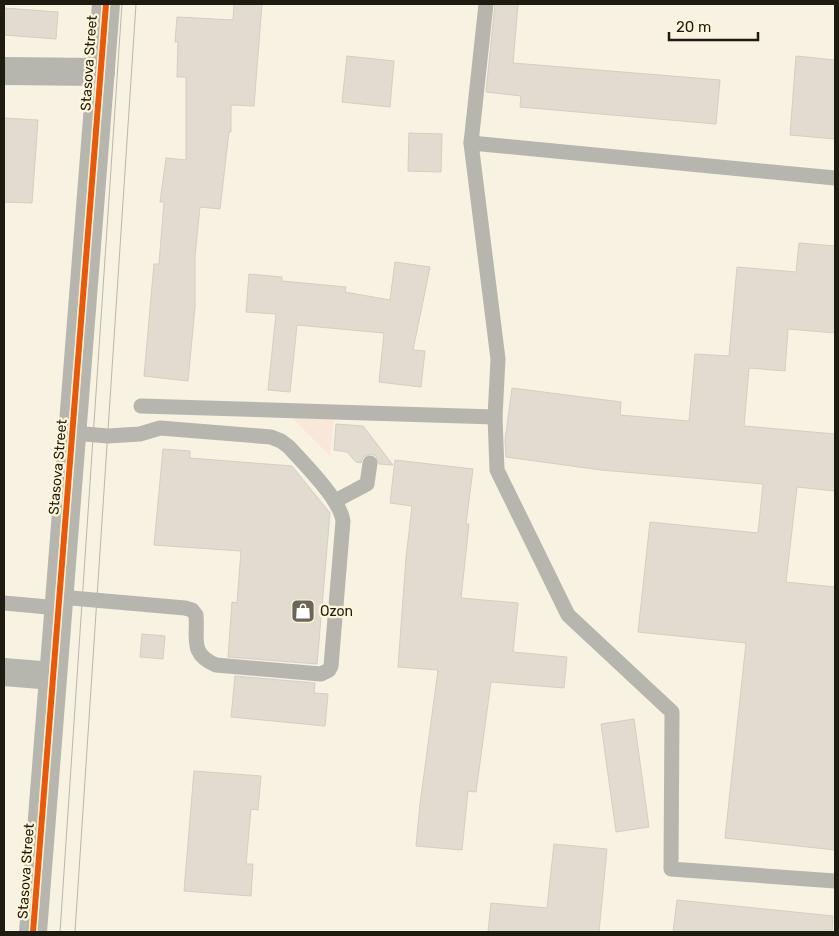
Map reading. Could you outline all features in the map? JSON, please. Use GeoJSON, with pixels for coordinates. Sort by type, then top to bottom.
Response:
{"type":"FeatureCollection","features":[{"type":"Feature","properties":{"kind":"street","name":"Stasova Street"},"geometry":{"type":"LineString","coordinates":[[33,932],[106,4]]}},
{"type":"Feature","properties":{"kind":"street"},"geometry":{"type":"LineString","coordinates":[[4,71],[101,72]]}},
{"type":"Feature","properties":{"kind":"street"},"geometry":{"type":"LineString","coordinates":[[4,672],[53,676]]}},
{"type":"Feature","properties":{"kind":"lane"},"geometry":{"type":"LineString","coordinates":[[486,4],[471,143],[498,359],[495,417],[497,470],[568,615],[672,712],[671,869],[835,881]]}},
{"type":"Feature","properties":{"kind":"lane"},"geometry":{"type":"LineString","coordinates":[[471,143],[835,178]]}},
{"type":"Feature","properties":{"kind":"lane"},"geometry":{"type":"LineString","coordinates":[[141,406],[495,417]]}},
{"type":"Feature","properties":{"kind":"lane"},"geometry":{"type":"LineString","coordinates":[[4,603],[59,602],[185,608],[192,610],[196,615],[195,639],[201,656],[216,665],[325,673],[331,666],[343,521],[342,513],[335,501],[289,447],[281,440],[272,437],[160,428],[140,434],[108,436],[73,433]]}},
{"type":"Feature","properties":{"kind":"lane"},"geometry":{"type":"LineString","coordinates":[[335,501],[367,484],[370,463]]}},
{"type":"Feature","properties":{"kind":"shaded area"},"geometry":{"type":"Polygon","coordinates":[[[290,416],[334,419],[330,456],[290,416]]]}},
{"type":"Feature","properties":{"kind":"building"},"geometry":{"type":"Polygon","coordinates":[[[234,4],[262,4],[254,106],[231,105],[231,132],[229,132],[220,209],[200,207],[195,256],[195,307],[188,381],[144,376],[154,264],[159,264],[164,202],[160,202],[166,158],[186,160],[186,77],[177,77],[178,42],[175,42],[177,17],[233,20],[234,4]]]}},
{"type":"Feature","properties":{"kind":"building"},"geometry":{"type":"Polygon","coordinates":[[[495,4],[518,4],[513,63],[720,80],[716,124],[520,107],[521,96],[486,92],[495,4]]]}},
{"type":"Feature","properties":{"kind":"building"},"geometry":{"type":"Polygon","coordinates":[[[4,8],[58,12],[56,39],[4,35],[4,8]]]}},
{"type":"Feature","properties":{"kind":"building"},"geometry":{"type":"Polygon","coordinates":[[[347,56],[394,61],[390,107],[342,102],[347,56]]]}},
{"type":"Feature","properties":{"kind":"building"},"geometry":{"type":"Polygon","coordinates":[[[796,56],[835,60],[835,139],[790,135],[796,56]]]}},
{"type":"Feature","properties":{"kind":"building"},"geometry":{"type":"Polygon","coordinates":[[[4,118],[38,120],[32,203],[4,202],[4,118]]]}},
{"type":"Feature","properties":{"kind":"building"},"geometry":{"type":"Polygon","coordinates":[[[409,133],[442,134],[441,172],[408,171],[409,133]]]}},
{"type":"Feature","properties":{"kind":"building"},"geometry":{"type":"Polygon","coordinates":[[[799,243],[835,246],[835,333],[788,329],[785,371],[749,368],[744,426],[835,434],[835,491],[797,487],[786,582],[835,587],[835,850],[725,838],[746,643],[638,632],[650,522],[758,533],[763,484],[601,470],[506,457],[505,440],[512,388],[621,402],[620,415],[689,421],[695,354],[729,356],[737,267],[796,272],[799,243]]]}},
{"type":"Feature","properties":{"kind":"building"},"geometry":{"type":"Polygon","coordinates":[[[395,262],[430,267],[413,350],[425,351],[421,387],[379,382],[384,333],[297,325],[290,392],[268,390],[276,314],[246,312],[249,274],[282,277],[282,281],[346,287],[345,292],[390,300],[395,262]]]}},
{"type":"Feature","properties":{"kind":"building"},"geometry":{"type":"Polygon","coordinates":[[[336,424],[363,426],[393,465],[379,464],[376,456],[371,454],[363,457],[361,463],[356,462],[347,452],[334,450],[336,424]]]}},
{"type":"Feature","properties":{"kind":"building"},"geometry":{"type":"Polygon","coordinates":[[[163,449],[190,451],[190,458],[292,466],[330,513],[317,664],[228,657],[232,602],[237,603],[241,551],[154,545],[163,449]]]}},
{"type":"Feature","properties":{"kind":"building"},"geometry":{"type":"Polygon","coordinates":[[[395,460],[473,469],[466,524],[469,524],[461,598],[518,603],[513,652],[567,657],[564,688],[491,682],[476,792],[468,791],[462,850],[416,846],[438,670],[398,667],[412,506],[390,503],[395,460]]]}},
{"type":"Feature","properties":{"kind":"building"},"geometry":{"type":"Polygon","coordinates":[[[142,634],[165,636],[163,659],[140,657],[142,634]]]}},
{"type":"Feature","properties":{"kind":"building"},"geometry":{"type":"Polygon","coordinates":[[[235,676],[315,683],[314,693],[328,694],[325,726],[231,717],[235,676]]]}},
{"type":"Feature","properties":{"kind":"building"},"geometry":{"type":"Polygon","coordinates":[[[634,719],[649,827],[616,832],[601,724],[634,719]]]}},
{"type":"Feature","properties":{"kind":"building"},"geometry":{"type":"Polygon","coordinates":[[[194,771],[261,776],[258,810],[251,809],[246,864],[253,864],[251,896],[184,891],[194,771]]]}},
{"type":"Feature","properties":{"kind":"building"},"geometry":{"type":"Polygon","coordinates":[[[554,844],[607,849],[599,932],[488,932],[491,903],[547,908],[554,844]]]}},
{"type":"Feature","properties":{"kind":"building"},"geometry":{"type":"Polygon","coordinates":[[[677,900],[833,916],[832,932],[673,932],[677,900]]]}},
{"type":"Feature","properties":{"kind":"tram line"},"geometry":{"type":"LineString","coordinates":[[60,932],[122,4]]}},
{"type":"Feature","properties":{"kind":"tram line"},"geometry":{"type":"LineString","coordinates":[[75,932],[136,4]]}},
{"type":"Feature","properties":{"kind":"cycle path"},"geometry":{"type":"LineString","coordinates":[[33,932],[106,4]]}},
{"type":"Feature","properties":{"kind":"place","name":"Ozon"},"geometry":{"type":"Point","coordinates":[303,611]}}]}
